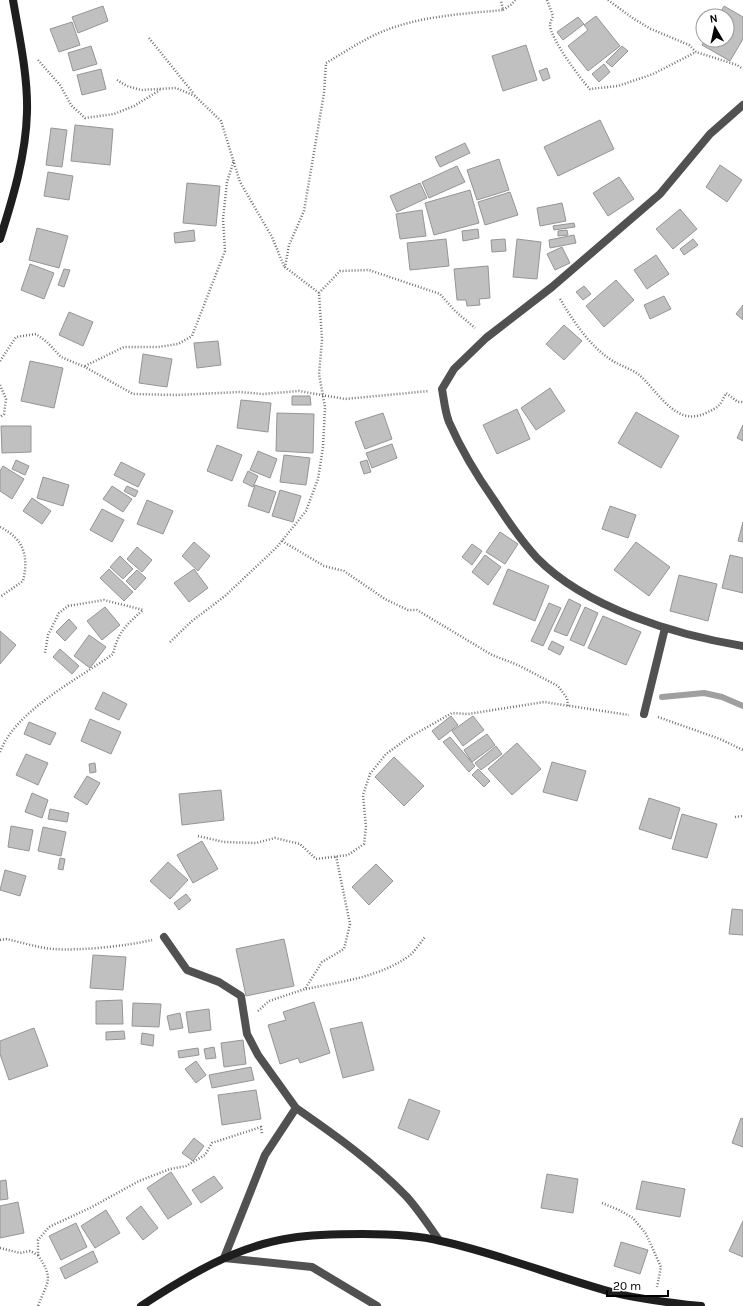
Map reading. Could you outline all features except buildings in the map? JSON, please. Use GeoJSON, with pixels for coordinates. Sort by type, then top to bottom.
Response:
{"type":"FeatureCollection","features":[{"type":"Feature","properties":{"kind":"main road"},"geometry":{"type":"LineString","coordinates":[[0,239],[13,198],[24,144],[27,110],[22,50],[13,0]]}},
{"type":"Feature","properties":{"kind":"main road"},"geometry":{"type":"LineString","coordinates":[[141,1306],[181,1280],[224,1258],[261,1245],[290,1238],[339,1234],[380,1234],[440,1240],[493,1254],[616,1293],[656,1304],[701,1306]]}},
{"type":"Feature","properties":{"kind":"street"},"geometry":{"type":"LineString","coordinates":[[743,105],[710,134],[660,194],[552,287],[486,338],[454,369],[442,389],[448,421],[482,483],[538,558],[570,585],[596,600],[665,628],[711,641],[743,646]]}},
{"type":"Feature","properties":{"kind":"street"},"geometry":{"type":"LineString","coordinates":[[644,714],[665,628]]}},
{"type":"Feature","properties":{"kind":"street"},"geometry":{"type":"LineString","coordinates":[[164,937],[186,970],[219,982],[241,996],[247,1034],[258,1055],[296,1108],[359,1153],[388,1178],[407,1198],[440,1240]]}},
{"type":"Feature","properties":{"kind":"street"},"geometry":{"type":"LineString","coordinates":[[296,1108],[265,1155],[224,1258],[312,1267],[376,1306]]}},
{"type":"Feature","properties":{"kind":"path"},"geometry":{"type":"LineString","coordinates":[[501,0],[502,10]]}},
{"type":"Feature","properties":{"kind":"path"},"geometry":{"type":"LineString","coordinates":[[285,267],[289,245],[304,211],[324,93],[326,63],[388,30],[424,20],[455,14],[502,10],[512,4],[515,0]]}},
{"type":"Feature","properties":{"kind":"path"},"geometry":{"type":"LineString","coordinates":[[547,0],[553,16],[550,24],[552,34],[583,82],[590,89],[618,86],[653,74],[696,52]]}},
{"type":"Feature","properties":{"kind":"path"},"geometry":{"type":"LineString","coordinates":[[608,0],[634,19],[689,45],[696,52],[737,65],[743,69]]}},
{"type":"Feature","properties":{"kind":"path"},"geometry":{"type":"LineString","coordinates":[[149,38],[195,96],[220,120],[240,182],[272,237],[285,267],[319,293]]}},
{"type":"Feature","properties":{"kind":"path"},"geometry":{"type":"LineString","coordinates":[[22,50],[41,62],[60,85],[72,105],[85,118],[114,114],[134,106],[161,90]]}},
{"type":"Feature","properties":{"kind":"path"},"geometry":{"type":"LineString","coordinates":[[117,80],[127,86],[141,90],[176,88],[195,96]]}},
{"type":"Feature","properties":{"kind":"path"},"geometry":{"type":"LineString","coordinates":[[85,367],[124,347],[158,347],[178,344],[192,336],[225,251],[223,219],[227,182],[234,160]]}},
{"type":"Feature","properties":{"kind":"path"},"geometry":{"type":"LineString","coordinates":[[170,642],[192,621],[225,596],[282,541],[306,511],[318,479],[323,447],[325,407],[319,374],[322,340],[319,293],[340,271],[369,270],[440,294],[455,311],[486,338]]}},
{"type":"Feature","properties":{"kind":"path"},"geometry":{"type":"LineString","coordinates":[[552,287],[573,321],[597,348],[613,361],[638,374],[663,401],[680,414],[696,418],[719,407],[726,393],[738,402],[743,402]]}},
{"type":"Feature","properties":{"kind":"path"},"geometry":{"type":"LineString","coordinates":[[0,361],[16,337],[36,334],[47,342],[61,357],[85,367],[133,394],[177,395],[239,392],[263,394],[299,391],[345,399],[442,389]]}},
{"type":"Feature","properties":{"kind":"path"},"geometry":{"type":"LineString","coordinates":[[0,385],[6,399],[4,414],[0,417]]}},
{"type":"Feature","properties":{"kind":"path"},"geometry":{"type":"LineString","coordinates":[[0,527],[11,533],[22,546],[27,565],[23,581],[0,597]]}},
{"type":"Feature","properties":{"kind":"path"},"geometry":{"type":"LineString","coordinates":[[282,541],[324,566],[344,571],[385,599],[408,610],[417,610],[492,655],[518,665],[558,686],[566,698],[568,706]]}},
{"type":"Feature","properties":{"kind":"path"},"geometry":{"type":"LineString","coordinates":[[0,752],[5,739],[30,711],[113,654],[116,642],[123,626],[143,610],[104,600],[68,606],[59,613],[48,635],[45,653]]}},
{"type":"Feature","properties":{"kind":"path"},"geometry":{"type":"LineString","coordinates":[[198,836],[224,842],[256,843],[275,838],[300,844],[316,859],[348,855],[364,844],[366,827],[364,795],[370,774],[386,754],[408,738],[452,713],[468,714],[544,702],[625,715],[644,714],[692,728],[743,750]]}},
{"type":"Feature","properties":{"kind":"path"},"geometry":{"type":"LineString","coordinates":[[735,817],[743,816]]}},
{"type":"Feature","properties":{"kind":"path"},"geometry":{"type":"LineString","coordinates":[[305,989],[322,962],[344,949],[350,924],[336,856]]}},
{"type":"Feature","properties":{"kind":"path"},"geometry":{"type":"LineString","coordinates":[[0,940],[6,939],[54,949],[140,943],[164,937]]}},
{"type":"Feature","properties":{"kind":"path"},"geometry":{"type":"LineString","coordinates":[[247,1034],[252,1016],[270,1001],[305,989],[351,980],[387,969],[410,955],[425,937]]}},
{"type":"Feature","properties":{"kind":"path"},"geometry":{"type":"LineString","coordinates":[[38,1306],[48,1284],[48,1271],[38,1254],[38,1240],[49,1227],[92,1207],[140,1181],[170,1169],[186,1166],[205,1155],[212,1143],[261,1127],[265,1155]]}},
{"type":"Feature","properties":{"kind":"path"},"geometry":{"type":"LineString","coordinates":[[602,1203],[633,1218],[646,1234],[655,1250],[661,1267],[656,1304]]}},
{"type":"Feature","properties":{"kind":"path"},"geometry":{"type":"LineString","coordinates":[[0,1248],[20,1253],[30,1251],[38,1254]]}},
{"type":"Feature","properties":{"kind":"waterway"},"geometry":{"type":"LineString","coordinates":[[662,697],[704,693],[722,697],[743,706]]}}]}
